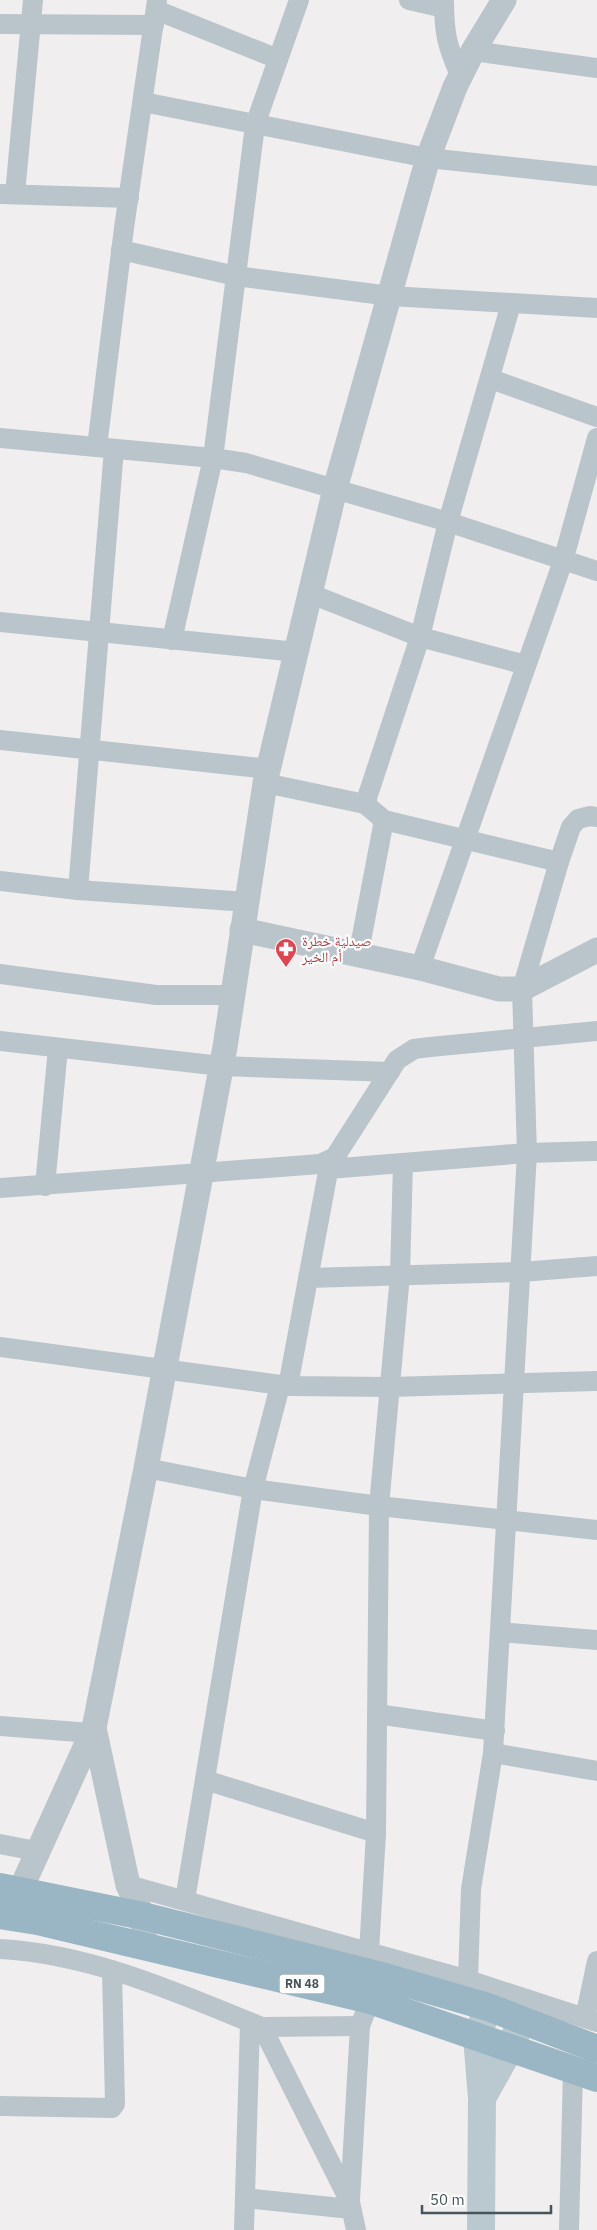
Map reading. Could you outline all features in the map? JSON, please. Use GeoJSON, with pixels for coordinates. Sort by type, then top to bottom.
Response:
{"type":"FeatureCollection","features":[{"type":"Feature","properties":{"kind":"highway","name":"RN 48"},"geometry":{"type":"LineString","coordinates":[[10,1889],[143,1916],[488,2006],[597,2049]]}},
{"type":"Feature","properties":{"kind":"highway","name":"RN 48"},"geometry":{"type":"LineString","coordinates":[[0,1915],[37,1921],[145,1947],[372,1976],[477,2037],[585,2074]]}},
{"type":"Feature","properties":{"kind":"main road"},"geometry":{"type":"LineString","coordinates":[[480,2230],[482,2098],[477,2037],[488,2006]]}},
{"type":"Feature","properties":{"kind":"main road"},"geometry":{"type":"LineString","coordinates":[[482,2098],[510,2048],[522,2020]]}},
{"type":"Feature","properties":{"kind":"street"},"geometry":{"type":"LineString","coordinates":[[33,0],[8,194],[129,198]]}},
{"type":"Feature","properties":{"kind":"street"},"geometry":{"type":"LineString","coordinates":[[172,640],[213,458],[255,125],[299,0]]}},
{"type":"Feature","properties":{"kind":"street"},"geometry":{"type":"LineString","coordinates":[[409,0],[444,4],[447,46],[460,75]]}},
{"type":"Feature","properties":{"kind":"street"},"geometry":{"type":"LineString","coordinates":[[10,1889],[36,1851],[92,1730],[146,1468],[221,1066],[267,776],[336,490],[428,158],[460,75],[472,51],[504,0]]}},
{"type":"Feature","properties":{"kind":"street"},"geometry":{"type":"LineString","coordinates":[[78,890],[98,632],[106,448],[121,250],[156,12]]}},
{"type":"Feature","properties":{"kind":"street"},"geometry":{"type":"LineString","coordinates":[[0,24],[31,25],[156,12],[278,59]]}},
{"type":"Feature","properties":{"kind":"street"},"geometry":{"type":"LineString","coordinates":[[472,51],[597,68]]}},
{"type":"Feature","properties":{"kind":"street"},"geometry":{"type":"LineString","coordinates":[[143,102],[428,158],[597,176]]}},
{"type":"Feature","properties":{"kind":"street"},"geometry":{"type":"LineString","coordinates":[[121,250],[236,276],[390,296],[597,308]]}},
{"type":"Feature","properties":{"kind":"street"},"geometry":{"type":"LineString","coordinates":[[365,804],[420,637],[448,522],[491,379],[511,304]]}},
{"type":"Feature","properties":{"kind":"street"},"geometry":{"type":"LineString","coordinates":[[491,379],[597,417]]}},
{"type":"Feature","properties":{"kind":"street"},"geometry":{"type":"LineString","coordinates":[[0,438],[213,458],[246,463],[448,522],[563,561],[597,570]]}},
{"type":"Feature","properties":{"kind":"street"},"geometry":{"type":"LineString","coordinates":[[420,968],[563,561],[597,438]]}},
{"type":"Feature","properties":{"kind":"street"},"geometry":{"type":"LineString","coordinates":[[311,594],[420,637],[526,665]]}},
{"type":"Feature","properties":{"kind":"street"},"geometry":{"type":"LineString","coordinates":[[0,622],[297,652]]}},
{"type":"Feature","properties":{"kind":"street"},"geometry":{"type":"LineString","coordinates":[[0,740],[267,776],[365,804],[384,820],[464,841],[559,862]]}},
{"type":"Feature","properties":{"kind":"street"},"geometry":{"type":"LineString","coordinates":[[468,1980],[471,1888],[495,1731],[521,1272],[527,1153],[522,989],[571,827],[578,819],[590,816],[597,817]]}},
{"type":"Feature","properties":{"kind":"street"},"geometry":{"type":"LineString","coordinates":[[358,956],[384,820]]}},
{"type":"Feature","properties":{"kind":"street"},"geometry":{"type":"LineString","coordinates":[[0,881],[78,890],[247,902]]}},
{"type":"Feature","properties":{"kind":"street"},"geometry":{"type":"LineString","coordinates":[[242,930],[420,968],[500,989],[522,989],[597,950]]}},
{"type":"Feature","properties":{"kind":"street"},"geometry":{"type":"LineString","coordinates":[[0,974],[156,995],[232,995]]}},
{"type":"Feature","properties":{"kind":"street"},"geometry":{"type":"LineString","coordinates":[[185,1900],[253,1489],[284,1386],[308,1278],[329,1165],[349,1138],[397,1060],[414,1049],[597,1031]]}},
{"type":"Feature","properties":{"kind":"street"},"geometry":{"type":"LineString","coordinates":[[0,1041],[221,1066],[390,1072]]}},
{"type":"Feature","properties":{"kind":"street"},"geometry":{"type":"LineString","coordinates":[[45,1186],[58,1048]]}},
{"type":"Feature","properties":{"kind":"street"},"geometry":{"type":"LineString","coordinates":[[0,1188],[320,1164],[403,1163],[527,1153],[597,1151]]}},
{"type":"Feature","properties":{"kind":"street"},"geometry":{"type":"LineString","coordinates":[[356,2230],[351,2205],[360,2026],[372,1976],[376,1833],[379,1506],[400,1276],[403,1163]]}},
{"type":"Feature","properties":{"kind":"street"},"geometry":{"type":"LineString","coordinates":[[308,1278],[521,1272],[597,1266]]}},
{"type":"Feature","properties":{"kind":"street"},"geometry":{"type":"LineString","coordinates":[[0,1347],[284,1386],[390,1387],[597,1381]]}},
{"type":"Feature","properties":{"kind":"street"},"geometry":{"type":"LineString","coordinates":[[146,1468],[253,1489],[379,1506],[597,1530]]}},
{"type":"Feature","properties":{"kind":"street"},"geometry":{"type":"LineString","coordinates":[[500,1632],[597,1640]]}},
{"type":"Feature","properties":{"kind":"street"},"geometry":{"type":"LineString","coordinates":[[377,1714],[495,1731]]}},
{"type":"Feature","properties":{"kind":"street"},"geometry":{"type":"LineString","coordinates":[[0,1726],[92,1730]]}},
{"type":"Feature","properties":{"kind":"street"},"geometry":{"type":"LineString","coordinates":[[92,1730],[128,1884],[143,1916],[145,1947]]}},
{"type":"Feature","properties":{"kind":"street"},"geometry":{"type":"LineString","coordinates":[[493,1753],[597,1771]]}},
{"type":"Feature","properties":{"kind":"street"},"geometry":{"type":"LineString","coordinates":[[205,1780],[376,1833]]}},
{"type":"Feature","properties":{"kind":"street"},"geometry":{"type":"LineString","coordinates":[[0,1844],[36,1851]]}},
{"type":"Feature","properties":{"kind":"street"},"geometry":{"type":"LineString","coordinates":[[128,1884],[185,1900],[372,1976],[468,1980],[591,2020],[597,1961]]}},
{"type":"Feature","properties":{"kind":"street"},"geometry":{"type":"LineString","coordinates":[[0,1949],[36,1953],[112,1970],[157,1985],[256,2025],[360,2026]]}},
{"type":"Feature","properties":{"kind":"street"},"geometry":{"type":"LineString","coordinates":[[0,2106],[112,2108],[116,2104],[112,1970]]}},
{"type":"Feature","properties":{"kind":"street"},"geometry":{"type":"LineString","coordinates":[[244,2230],[256,2025]]}},
{"type":"Feature","properties":{"kind":"street"},"geometry":{"type":"LineString","coordinates":[[256,2025],[351,2205]]}},
{"type":"Feature","properties":{"kind":"street"},"geometry":{"type":"LineString","coordinates":[[569,2230],[585,2074]]}},
{"type":"Feature","properties":{"kind":"street"},"geometry":{"type":"LineString","coordinates":[[245,2198],[351,2205]]}},
{"type":"Feature","properties":{"kind":"place","name":"صيدلية خطرة أم الخير"},"geometry":{"type":"Point","coordinates":[286,968]}}]}
